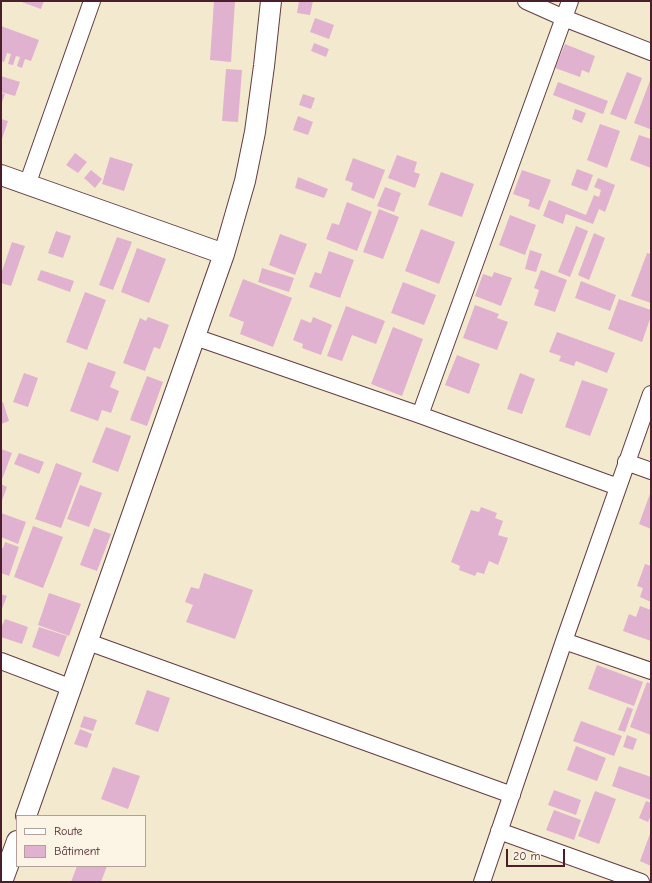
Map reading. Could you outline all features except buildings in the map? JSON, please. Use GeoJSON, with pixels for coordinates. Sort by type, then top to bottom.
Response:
{"type":"FeatureCollection","features":[{"type":"Feature","properties":{"kind":"street"},"geometry":{"type":"LineString","coordinates":[[27,185],[92,1]]}},
{"type":"Feature","properties":{"kind":"street"},"geometry":{"type":"LineString","coordinates":[[26,815],[224,254],[245,181],[255,132],[271,1]]}},
{"type":"Feature","properties":{"kind":"street"},"geometry":{"type":"LineString","coordinates":[[526,1],[564,18],[651,52]]}},
{"type":"Feature","properties":{"kind":"street"},"geometry":{"type":"LineString","coordinates":[[420,415],[570,1]]}},
{"type":"Feature","properties":{"kind":"street"},"geometry":{"type":"LineString","coordinates":[[1,175],[224,254]]}},
{"type":"Feature","properties":{"kind":"street"},"geometry":{"type":"LineString","coordinates":[[195,337],[420,415],[618,487]]}},
{"type":"Feature","properties":{"kind":"street"},"geometry":{"type":"LineString","coordinates":[[482,882],[564,641],[651,394]]}},
{"type":"Feature","properties":{"kind":"street"},"geometry":{"type":"LineString","coordinates":[[626,462],[651,471]]}},
{"type":"Feature","properties":{"kind":"street"},"geometry":{"type":"LineString","coordinates":[[564,641],[651,671]]}},
{"type":"Feature","properties":{"kind":"street"},"geometry":{"type":"LineString","coordinates":[[88,642],[512,795]]}},
{"type":"Feature","properties":{"kind":"street"},"geometry":{"type":"LineString","coordinates":[[1,661],[72,688]]}},
{"type":"Feature","properties":{"kind":"street"},"geometry":{"type":"LineString","coordinates":[[499,831],[641,882]]}},
{"type":"Feature","properties":{"kind":"street"},"geometry":{"type":"LineString","coordinates":[[2,882],[16,844]]}}]}
